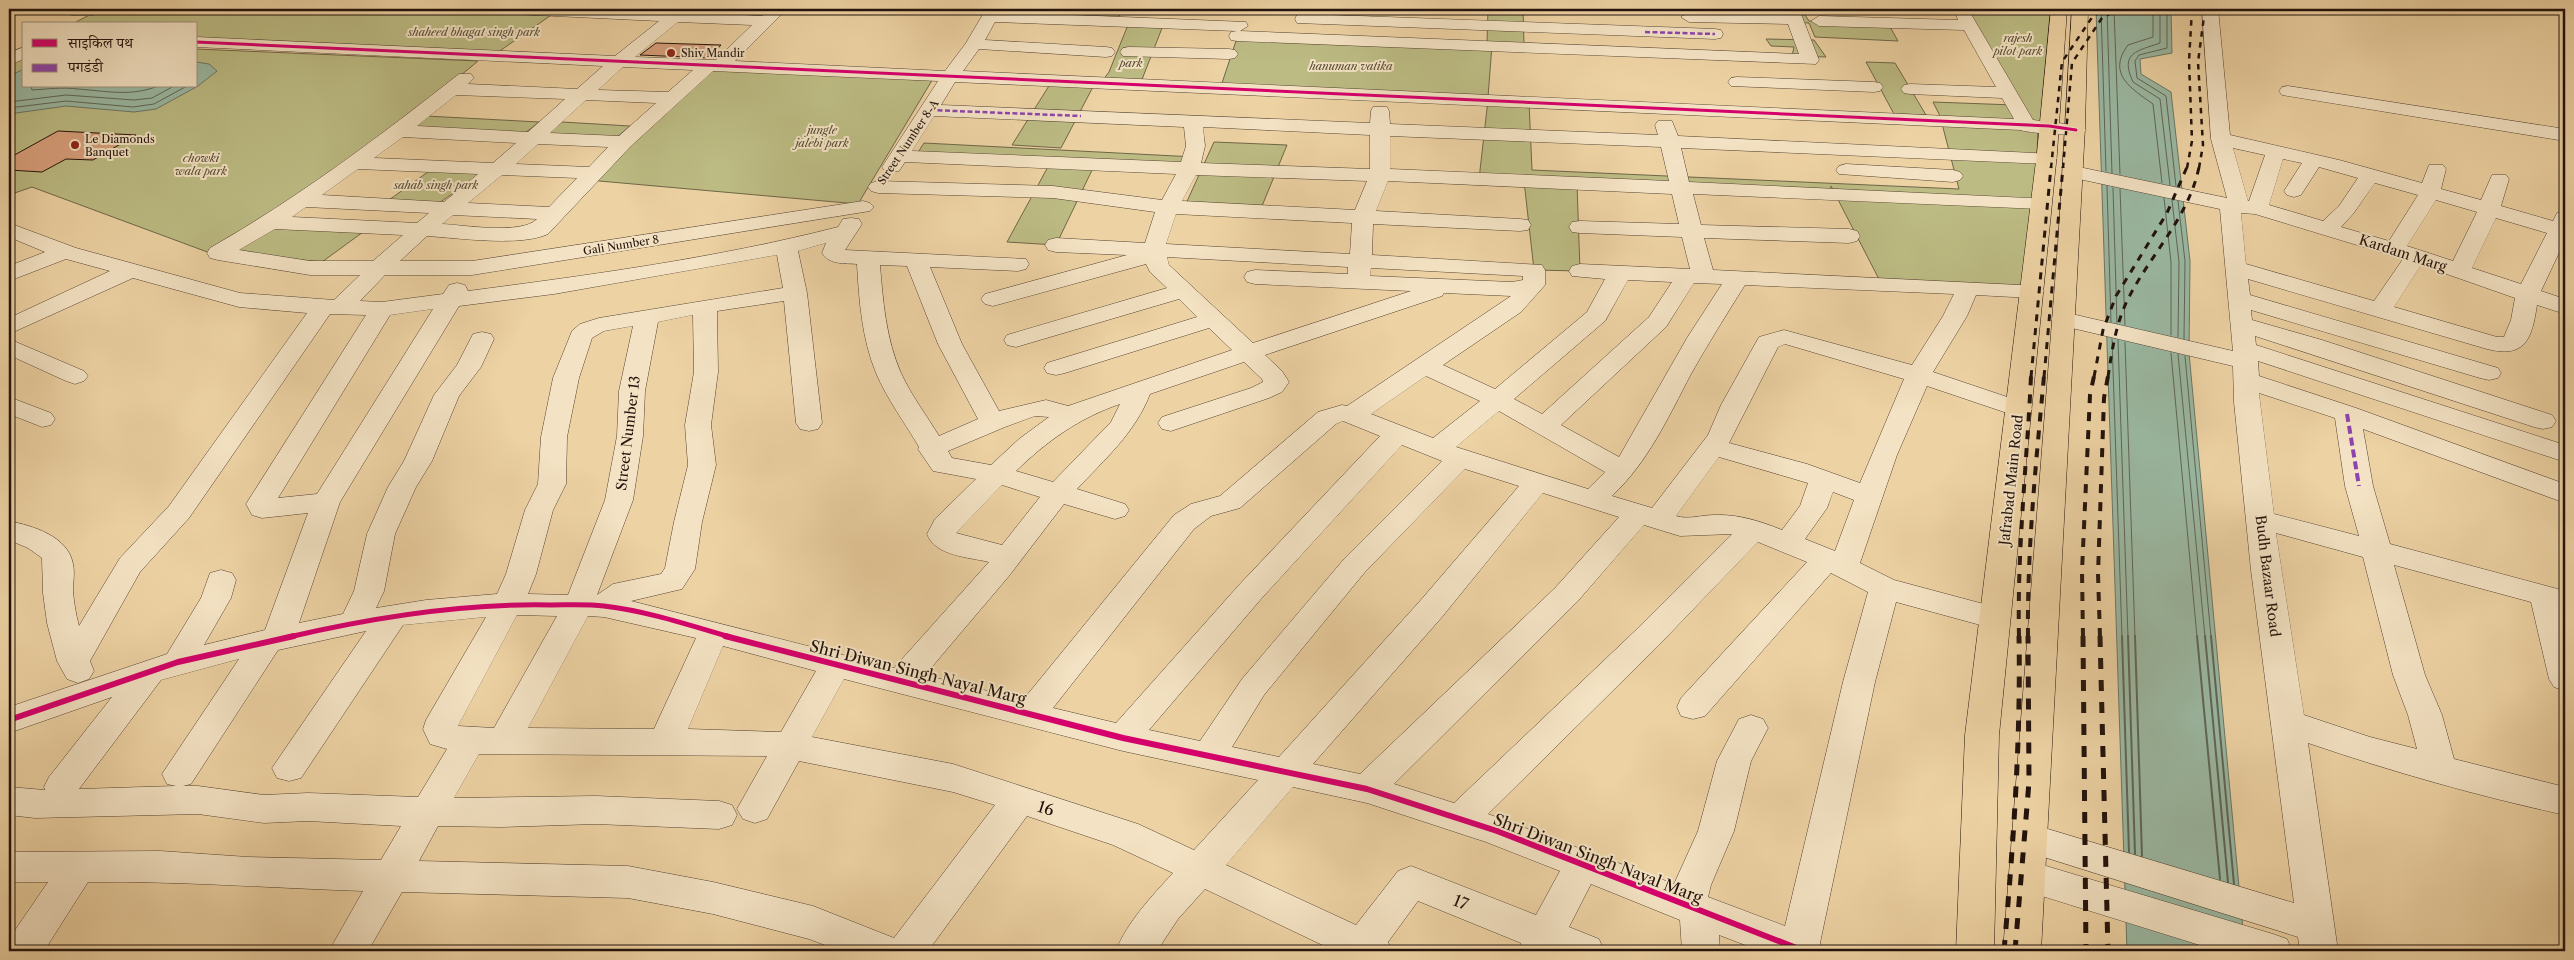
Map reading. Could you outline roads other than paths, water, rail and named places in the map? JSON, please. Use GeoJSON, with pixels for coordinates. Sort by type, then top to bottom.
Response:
{"type":"FeatureCollection","features":[{"type":"Feature","properties":{"kind":"main road","name":"Jafrabad Main Road"},"geometry":{"type":"LineString","coordinates":[[1975,951],[1982,735],[2047,158],[2039,127],[2059,9]]}},
{"type":"Feature","properties":{"kind":"main road"},"geometry":{"type":"LineString","coordinates":[[2022,951],[2028,838],[2074,172],[2080,9]]}},
{"type":"Feature","properties":{"kind":"street"},"geometry":{"type":"LineString","coordinates":[[62,9],[103,9]]}},
{"type":"Feature","properties":{"kind":"street"},"geometry":{"type":"LineString","coordinates":[[75,22],[103,9]]}},
{"type":"Feature","properties":{"kind":"street"},"geometry":{"type":"LineString","coordinates":[[82,22],[103,9]]}},
{"type":"Feature","properties":{"kind":"street"},"geometry":{"type":"LineString","coordinates":[[513,9],[679,13],[765,22]]}},
{"type":"Feature","properties":{"kind":"street"},"geometry":{"type":"LineString","coordinates":[[271,222],[525,234],[540,229],[624,142],[670,98],[714,65],[779,9]]}},
{"type":"Feature","properties":{"kind":"street"},"geometry":{"type":"LineString","coordinates":[[1214,88],[1239,31],[1245,9]]}},
{"type":"Feature","properties":{"kind":"street"},"geometry":{"type":"LineString","coordinates":[[1960,9],[2009,93],[2039,127]]}},
{"type":"Feature","properties":{"kind":"street"},"geometry":{"type":"LineString","coordinates":[[2210,9],[2221,139],[2243,206]]}},
{"type":"Feature","properties":{"kind":"street"},"geometry":{"type":"LineString","coordinates":[[73,661],[130,564],[144,546],[170,524],[331,308],[446,208],[500,167],[619,61],[679,13]]}},
{"type":"Feature","properties":{"kind":"street"},"geometry":{"type":"LineString","coordinates":[[992,13],[1386,44],[1650,54],[1735,75],[1879,94]]}},
{"type":"Feature","properties":{"kind":"street","name":"Street Number 8-A"},"geometry":{"type":"LineString","coordinates":[[868,258],[838,256],[833,252],[845,232],[901,156],[950,76],[974,44],[992,13]]}},
{"type":"Feature","properties":{"kind":"street"},"geometry":{"type":"LineString","coordinates":[[1667,16],[1792,14],[1810,60],[1735,75]]}},
{"type":"Feature","properties":{"kind":"street"},"geometry":{"type":"LineString","coordinates":[[1640,15],[1650,54]]}},
{"type":"Feature","properties":{"kind":"street"},"geometry":{"type":"LineString","coordinates":[[1386,44],[1394,16]]}},
{"type":"Feature","properties":{"kind":"street"},"geometry":{"type":"LineString","coordinates":[[1303,19],[1394,16],[1645,32],[1715,34]]}},
{"type":"Feature","properties":{"kind":"street"},"geometry":{"type":"LineString","coordinates":[[1819,21],[1970,25]]}},
{"type":"Feature","properties":{"kind":"street"},"geometry":{"type":"LineString","coordinates":[[1113,84],[1145,24]]}},
{"type":"Feature","properties":{"kind":"street"},"geometry":{"type":"LineString","coordinates":[[198,42],[1214,88],[2076,130]]}},
{"type":"Feature","properties":{"kind":"street"},"geometry":{"type":"LineString","coordinates":[[974,44],[1106,52]]}},
{"type":"Feature","properties":{"kind":"street"},"geometry":{"type":"LineString","coordinates":[[9,56],[22,49]]}},
{"type":"Feature","properties":{"kind":"street"},"geometry":{"type":"LineString","coordinates":[[1129,52],[1229,54]]}},
{"type":"Feature","properties":{"kind":"street"},"geometry":{"type":"LineString","coordinates":[[9,60],[22,53]]}},
{"type":"Feature","properties":{"kind":"street"},"geometry":{"type":"LineString","coordinates":[[271,222],[299,200],[399,132],[494,55]]}},
{"type":"Feature","properties":{"kind":"street"},"geometry":{"type":"LineString","coordinates":[[1735,75],[1844,73]]}},
{"type":"Feature","properties":{"kind":"street"},"geometry":{"type":"LineString","coordinates":[[1735,75],[1748,113]]}},
{"type":"Feature","properties":{"kind":"street"},"geometry":{"type":"LineString","coordinates":[[1910,89],[2009,93]]}},
{"type":"Feature","properties":{"kind":"street"},"geometry":{"type":"LineString","coordinates":[[450,90],[670,98]]}},
{"type":"Feature","properties":{"kind":"street"},"geometry":{"type":"LineString","coordinates":[[2288,91],[2565,135]]}},
{"type":"Feature","properties":{"kind":"street"},"geometry":{"type":"LineString","coordinates":[[1359,271],[1363,217],[1380,175],[1380,96]]}},
{"type":"Feature","properties":{"kind":"street"},"geometry":{"type":"LineString","coordinates":[[1545,426],[1658,322],[1695,277],[1692,230],[1661,109]]}},
{"type":"Feature","properties":{"kind":"street"},"geometry":{"type":"LineString","coordinates":[[930,110],[1193,123],[1380,128],[2047,158]]}},
{"type":"Feature","properties":{"kind":"street"},"geometry":{"type":"LineString","coordinates":[[418,116],[642,125]]}},
{"type":"Feature","properties":{"kind":"street"},"geometry":{"type":"LineString","coordinates":[[1171,423],[1273,387],[1276,382],[1273,376],[1158,267],[1154,252],[1167,207],[1188,169],[1196,149],[1193,123]]}},
{"type":"Feature","properties":{"kind":"street"},"geometry":{"type":"LineString","coordinates":[[399,132],[624,142]]}},
{"type":"Feature","properties":{"kind":"street"},"geometry":{"type":"LineString","coordinates":[[2221,139],[2276,150],[2489,209],[2563,226],[2527,295],[2523,320],[2514,342],[2510,344],[2496,344],[2236,268]]}},
{"type":"Feature","properties":{"kind":"street"},"geometry":{"type":"LineString","coordinates":[[1836,149],[1857,196]]}},
{"type":"Feature","properties":{"kind":"street"},"geometry":{"type":"LineString","coordinates":[[2243,206],[2276,150]]}},
{"type":"Feature","properties":{"kind":"street"},"geometry":{"type":"LineString","coordinates":[[901,156],[1042,164],[1380,175],[2041,203]]}},
{"type":"Feature","properties":{"kind":"street"},"geometry":{"type":"LineString","coordinates":[[2294,191],[2314,160]]}},
{"type":"Feature","properties":{"kind":"street"},"geometry":{"type":"LineString","coordinates":[[354,163],[500,167],[596,173]]}},
{"type":"Feature","properties":{"kind":"street"},"geometry":{"type":"LineString","coordinates":[[2394,250],[2430,192],[2436,168]]}},
{"type":"Feature","properties":{"kind":"street"},"geometry":{"type":"LineString","coordinates":[[1846,170],[1953,176]]}},
{"type":"Feature","properties":{"kind":"street","name":"Kardam Marg"},"geometry":{"type":"LineString","coordinates":[[2074,172],[2243,206],[2327,229],[2416,256],[2565,307]]}},
{"type":"Feature","properties":{"kind":"street"},"geometry":{"type":"LineString","coordinates":[[2327,229],[2346,210],[2370,176]]}},
{"type":"Feature","properties":{"kind":"street"},"geometry":{"type":"LineString","coordinates":[[2459,272],[2489,209],[2499,179]]}},
{"type":"Feature","properties":{"kind":"street"},"geometry":{"type":"LineString","coordinates":[[878,187],[1053,192],[1167,207],[1520,225]]}},
{"type":"Feature","properties":{"kind":"street"},"geometry":{"type":"LineString","coordinates":[[299,200],[554,214]]}},
{"type":"Feature","properties":{"kind":"street","name":"Budh Bazaar Road"},"geometry":{"type":"LineString","coordinates":[[2243,206],[2230,210],[2243,342],[2261,520],[2317,939]]}},
{"type":"Feature","properties":{"kind":"street","name":"Gali Number 8"},"geometry":{"type":"LineString","coordinates":[[271,222],[218,253],[310,268],[472,268],[863,207]]}},
{"type":"Feature","properties":{"kind":"street"},"geometry":{"type":"LineString","coordinates":[[1580,227],[1849,236]]}},
{"type":"Feature","properties":{"kind":"street"},"geometry":{"type":"LineString","coordinates":[[9,229],[64,252],[239,300],[331,308],[382,309],[554,287],[786,247],[845,232]]}},
{"type":"Feature","properties":{"kind":"street"},"geometry":{"type":"LineString","coordinates":[[9,249],[35,239]]}},
{"type":"Feature","properties":{"kind":"street"},"geometry":{"type":"LineString","coordinates":[[1056,245],[1359,271],[1447,287],[1512,289],[1534,285]]}},
{"type":"Feature","properties":{"kind":"street"},"geometry":{"type":"LineString","coordinates":[[786,247],[795,293],[808,423]]}},
{"type":"Feature","properties":{"kind":"street"},"geometry":{"type":"LineString","coordinates":[[9,274],[64,252]]}},
{"type":"Feature","properties":{"kind":"street"},"geometry":{"type":"LineString","coordinates":[[992,299],[1154,252]]}},
{"type":"Feature","properties":{"kind":"street"},"geometry":{"type":"LineString","coordinates":[[2380,310],[2416,256]]}},
{"type":"Feature","properties":{"kind":"street"},"geometry":{"type":"LineString","coordinates":[[1018,264],[868,258],[871,303],[889,374],[931,449],[943,465],[999,475],[1115,510]]}},
{"type":"Feature","properties":{"kind":"street"},"geometry":{"type":"LineString","coordinates":[[917,261],[934,310],[974,392],[994,423]]}},
{"type":"Feature","properties":{"kind":"street"},"geometry":{"type":"LineString","coordinates":[[179,774],[274,639],[326,502],[450,300],[472,268]]}},
{"type":"Feature","properties":{"kind":"street"},"geometry":{"type":"LineString","coordinates":[[9,327],[131,270]]}},
{"type":"Feature","properties":{"kind":"street"},"geometry":{"type":"LineString","coordinates":[[1254,277],[1359,271],[1534,270],[1534,285],[1513,307],[1351,414]]}},
{"type":"Feature","properties":{"kind":"street"},"geometry":{"type":"LineString","coordinates":[[1580,271],[2032,291]]}},
{"type":"Feature","properties":{"kind":"street"},"geometry":{"type":"LineString","coordinates":[[1209,755],[1253,687],[1448,453],[1498,400],[1597,316],[1620,273]]}},
{"type":"Feature","properties":{"kind":"street"},"geometry":{"type":"LineString","coordinates":[[1593,499],[1623,470],[1638,449],[1699,338],[1737,279]]}},
{"type":"Feature","properties":{"kind":"street"},"geometry":{"type":"LineString","coordinates":[[1009,557],[951,543],[943,539],[941,534],[945,526],[1043,432],[1068,415],[1139,389],[1447,287]]}},
{"type":"Feature","properties":{"kind":"street"},"geometry":{"type":"LineString","coordinates":[[1692,707],[1835,563],[1871,496],[1884,455],[1904,413],[1918,375],[1955,316],[1968,289]]}},
{"type":"Feature","properties":{"kind":"street"},"geometry":{"type":"LineString","coordinates":[[1016,340],[1182,291]]}},
{"type":"Feature","properties":{"kind":"street"},"geometry":{"type":"LineString","coordinates":[[508,604],[521,574],[539,510],[552,484],[554,437],[566,378],[581,336],[588,329],[599,325],[705,306],[795,293]]}},
{"type":"Feature","properties":{"kind":"street"},"geometry":{"type":"LineString","coordinates":[[591,605],[624,591],[671,582],[677,576],[680,569],[688,522],[702,465],[698,426],[706,372],[705,306]]}},
{"type":"Feature","properties":{"kind":"street"},"geometry":{"type":"LineString","coordinates":[[326,502],[272,509],[262,509],[260,504],[382,309]]}},
{"type":"Feature","properties":{"kind":"street","name":"Street Number 13"},"geometry":{"type":"LineString","coordinates":[[504,741],[591,605],[619,500],[630,436],[632,391],[646,316]]}},
{"type":"Feature","properties":{"kind":"street"},"geometry":{"type":"LineString","coordinates":[[1056,368],[1214,319]]}},
{"type":"Feature","properties":{"kind":"street"},"geometry":{"type":"LineString","coordinates":[[2063,320],[2202,351],[2243,342],[2313,344],[2543,421]]}},
{"type":"Feature","properties":{"kind":"street"},"geometry":{"type":"LineString","coordinates":[[354,622],[369,591],[381,534],[447,395],[469,367],[482,339]]}},
{"type":"Feature","properties":{"kind":"street"},"geometry":{"type":"LineString","coordinates":[[1367,789],[1648,517],[1713,448],[1768,342],[1774,339],[1794,339],[1918,375],[2018,409]]}},
{"type":"Feature","properties":{"kind":"street"},"geometry":{"type":"LineString","coordinates":[[2243,342],[2490,373]]}},
{"type":"Feature","properties":{"kind":"street"},"geometry":{"type":"LineString","coordinates":[[2243,342],[2347,414],[2565,494]]}},
{"type":"Feature","properties":{"kind":"street"},"geometry":{"type":"LineString","coordinates":[[2243,342],[2565,454]]}},
{"type":"Feature","properties":{"kind":"street"},"geometry":{"type":"LineString","coordinates":[[9,346],[75,376]]}},
{"type":"Feature","properties":{"kind":"street"},"geometry":{"type":"LineString","coordinates":[[1423,366],[1498,400],[1623,470]]}},
{"type":"Feature","properties":{"kind":"street"},"geometry":{"type":"LineString","coordinates":[[902,680],[1009,557],[1059,492],[1121,427],[1129,414],[1139,389]]}},
{"type":"Feature","properties":{"kind":"street"},"geometry":{"type":"LineString","coordinates":[[9,405],[42,419]]}},
{"type":"Feature","properties":{"kind":"street"},"geometry":{"type":"LineString","coordinates":[[931,449],[994,423],[1036,409],[1045,408],[1068,415]]}},
{"type":"Feature","properties":{"kind":"street"},"geometry":{"type":"LineString","coordinates":[[1031,713],[1184,522],[1201,510],[1230,502],[1327,418],[1342,413],[1351,414],[1448,453],[1680,527],[1729,524],[1754,529],[1835,563],[1884,588],[1996,618]]}},
{"type":"Feature","properties":{"kind":"street"},"geometry":{"type":"LineString","coordinates":[[2347,414],[2359,486],[2371,523],[2382,580],[2404,650],[2409,675],[2425,715],[2440,770]]}},
{"type":"Feature","properties":{"kind":"street"},"geometry":{"type":"LineString","coordinates":[[1123,738],[1250,592],[1397,434]]}},
{"type":"Feature","properties":{"kind":"street"},"geometry":{"type":"LineString","coordinates":[[1713,448],[1780,465],[1871,496]]}},
{"type":"Feature","properties":{"kind":"street"},"geometry":{"type":"LineString","coordinates":[[1787,543],[1813,508],[1823,480]]}},
{"type":"Feature","properties":{"kind":"street"},"geometry":{"type":"LineString","coordinates":[[1135,951],[1165,908],[1286,770],[1336,718],[1432,609],[1538,481]]}},
{"type":"Feature","properties":{"kind":"street"},"geometry":{"type":"LineString","coordinates":[[2261,520],[2555,598],[2565,679]]}},
{"type":"Feature","properties":{"kind":"street"},"geometry":{"type":"LineString","coordinates":[[1460,819],[1648,638],[1754,529]]}},
{"type":"Feature","properties":{"kind":"street"},"geometry":{"type":"LineString","coordinates":[[9,530],[42,543],[53,552],[58,563],[58,592],[65,634],[73,661],[81,676],[84,694]]}},
{"type":"Feature","properties":{"kind":"street"},"geometry":{"type":"LineString","coordinates":[[61,787],[164,666],[216,598],[221,580]]}},
{"type":"Feature","properties":{"kind":"street"},"geometry":{"type":"LineString","coordinates":[[1802,950],[1857,691],[1884,588]]}},
{"type":"Feature","properties":{"kind":"street","name":"Shri Diwan Singh Nayal Marg"},"geometry":{"type":"LineString","coordinates":[[9,720],[164,666],[354,622],[508,604],[591,605],[662,618],[1123,738],[1286,770],[1367,789],[1460,819],[1583,864],[1693,909],[1802,950]]}},
{"type":"Feature","properties":{"kind":"street","name":"16"},"geometry":{"type":"LineString","coordinates":[[508,604],[440,729],[442,735],[469,740],[504,741],[752,742],[790,746],[953,778],[1125,834],[1368,949]]}},
{"type":"Feature","properties":{"kind":"street"},"geometry":{"type":"LineString","coordinates":[[289,768],[393,616]]}},
{"type":"Feature","properties":{"kind":"street"},"geometry":{"type":"LineString","coordinates":[[666,742],[714,632]]}},
{"type":"Feature","properties":{"kind":"street"},"geometry":{"type":"LineString","coordinates":[[755,809],[836,664]]}},
{"type":"Feature","properties":{"kind":"street"},"geometry":{"type":"LineString","coordinates":[[2289,723],[2368,750],[2563,806]]}},
{"type":"Feature","properties":{"kind":"street"},"geometry":{"type":"LineString","coordinates":[[1701,951],[1693,909],[1692,885],[1716,831],[1734,761],[1750,728]]}},
{"type":"Feature","properties":{"kind":"street"},"geometry":{"type":"LineString","coordinates":[[348,951],[469,740]]}},
{"type":"Feature","properties":{"kind":"street"},"geometry":{"type":"LineString","coordinates":[[9,801],[74,804],[198,800],[264,809],[308,807],[428,812],[596,810],[719,815]]}},
{"type":"Feature","properties":{"kind":"street"},"geometry":{"type":"LineString","coordinates":[[907,951],[921,928],[1019,800]]}},
{"type":"Feature","properties":{"kind":"street"},"geometry":{"type":"LineString","coordinates":[[2028,838],[2317,939]]}},
{"type":"Feature","properties":{"kind":"street"},"geometry":{"type":"LineString","coordinates":[[1540,943],[1583,864]]}},
{"type":"Feature","properties":{"kind":"street"},"geometry":{"type":"LineString","coordinates":[[9,867],[160,866],[248,872],[550,878],[648,885],[814,923],[884,951]]}},
{"type":"Feature","properties":{"kind":"street"},"geometry":{"type":"LineString","coordinates":[[23,951],[78,867]]}},
{"type":"Feature","properties":{"kind":"street"},"geometry":{"type":"LineString","coordinates":[[2026,876],[2273,951]]}},
{"type":"Feature","properties":{"kind":"street","name":"17"},"geometry":{"type":"LineString","coordinates":[[1368,949],[1411,882],[1540,943],[1585,951]]}},
{"type":"Feature","properties":{"kind":"water"},"geometry":{"type":"Polygon","coordinates":[[[2096,9],[2171,9],[2172,53],[2140,59],[2141,74],[2171,92],[2190,261],[2189,353],[2245,951],[2127,951],[2096,9]]]}},
{"type":"Feature","properties":{"kind":"water"},"geometry":{"type":"Polygon","coordinates":[[[198,62],[209,64],[217,71],[198,86],[198,62]]]}},
{"type":"Feature","properties":{"kind":"water"},"geometry":{"type":"Polygon","coordinates":[[[22,70],[22,88],[194,88],[156,109],[134,112],[66,106],[9,114],[9,76],[22,70]]]}},
{"type":"Feature","properties":{"kind":"railway"},"geometry":{"type":"LineString","coordinates":[[2051,168],[2062,62],[2093,16],[2106,9]]}},
{"type":"Feature","properties":{"kind":"railway"},"geometry":{"type":"LineString","coordinates":[[2063,168],[2072,63],[2102,18],[2119,9]]}},
{"type":"Feature","properties":{"kind":"railway"},"geometry":{"type":"LineString","coordinates":[[2187,168],[2192,141],[2189,61],[2192,9]]}},
{"type":"Feature","properties":{"kind":"railway"},"geometry":{"type":"LineString","coordinates":[[2199,168],[2203,145],[2198,62],[2205,9]]}},
{"type":"Feature","properties":{"kind":"railway"},"geometry":{"type":"LineString","coordinates":[[2031,377],[2051,167]]}},
{"type":"Feature","properties":{"kind":"railway"},"geometry":{"type":"LineString","coordinates":[[2044,377],[2063,167]]}},
{"type":"Feature","properties":{"kind":"railway"},"geometry":{"type":"LineString","coordinates":[[2094,377],[2103,330],[2116,296],[2167,213],[2187,167]]}},
{"type":"Feature","properties":{"kind":"railway"},"geometry":{"type":"LineString","coordinates":[[2108,377],[2115,337],[2124,308],[2137,283],[2187,203],[2199,167]]}},
{"type":"Feature","properties":{"kind":"railway"},"geometry":{"type":"LineString","coordinates":[[2004,951],[2018,754],[2021,539],[2031,376]]}},
{"type":"Feature","properties":{"kind":"railway"},"geometry":{"type":"LineString","coordinates":[[2028,636],[2031,539],[2044,376]]}},
{"type":"Feature","properties":{"kind":"railway"},"geometry":{"type":"LineString","coordinates":[[2083,637],[2082,571],[2090,395],[2094,376]]}},
{"type":"Feature","properties":{"kind":"railway"},"geometry":{"type":"LineString","coordinates":[[2100,637],[2098,574],[2104,398],[2108,376]]}},
{"type":"Feature","properties":{"kind":"railway"},"geometry":{"type":"LineString","coordinates":[[2015,951],[2029,782],[2028,636]]}},
{"type":"Feature","properties":{"kind":"railway"},"geometry":{"type":"LineString","coordinates":[[2083,636],[2086,951]]}},
{"type":"Feature","properties":{"kind":"railway"},"geometry":{"type":"LineString","coordinates":[[2100,636],[2108,951]]}},
{"type":"Feature","properties":{"kind":"place","name":"Shiv Mandir"},"geometry":{"type":"Point","coordinates":[671,53]}},
{"type":"Feature","properties":{"kind":"place","name":"Le Diamonds Banquet"},"geometry":{"type":"Point","coordinates":[75,145]}},
{"type":"Feature","properties":{"kind":"park label","name":"shaheed bhagat singh park"},"geometry":{"type":"Point","coordinates":[474,32]}},
{"type":"Feature","properties":{"kind":"park label","name":"rajesh pilot park"},"geometry":{"type":"Point","coordinates":[2018,44]}},
{"type":"Feature","properties":{"kind":"park label","name":"park"},"geometry":{"type":"Point","coordinates":[1131,63]}},
{"type":"Feature","properties":{"kind":"park label","name":"hanuman vatika"},"geometry":{"type":"Point","coordinates":[1351,66]}},
{"type":"Feature","properties":{"kind":"park label","name":"jungle jalebi park"},"geometry":{"type":"Point","coordinates":[822,136]}},
{"type":"Feature","properties":{"kind":"park label","name":"chowki wala park"},"geometry":{"type":"Point","coordinates":[201,164]}},
{"type":"Feature","properties":{"kind":"park label","name":"sahab singh park"},"geometry":{"type":"Point","coordinates":[436,185]}}]}
